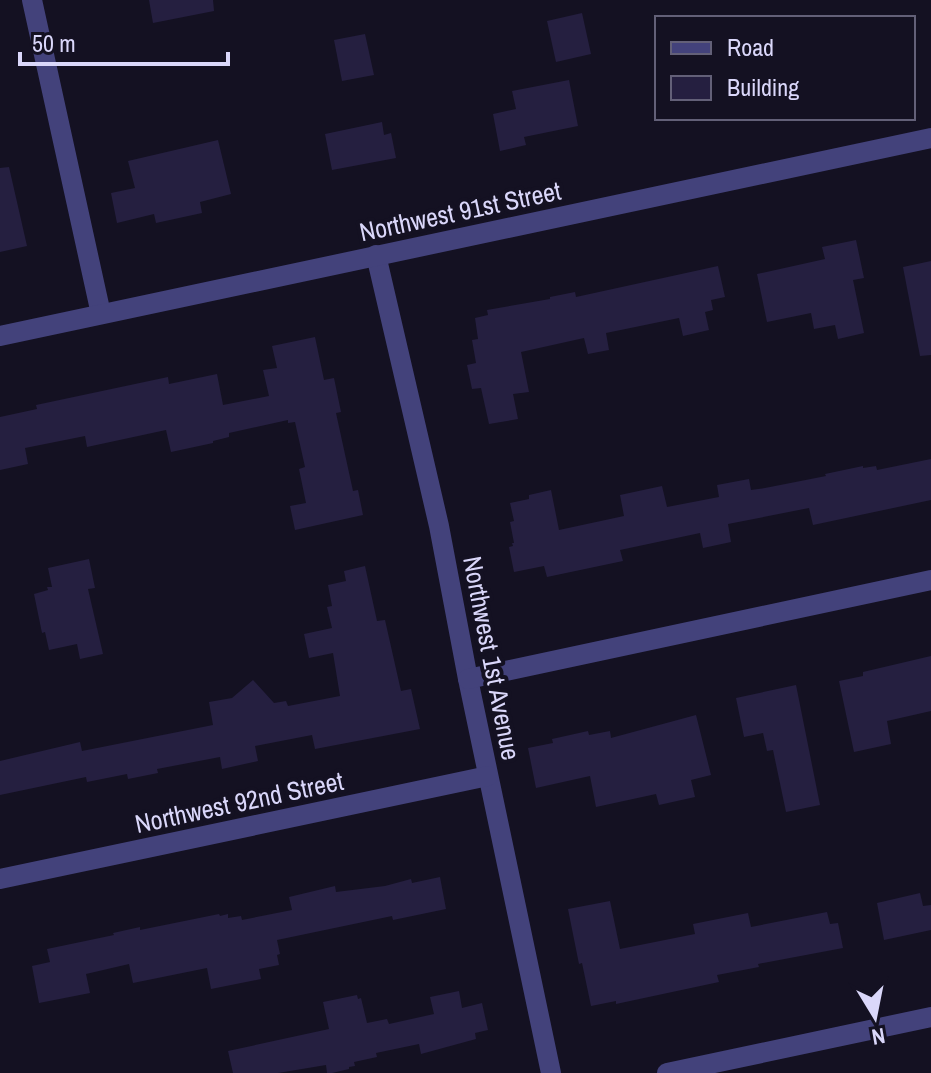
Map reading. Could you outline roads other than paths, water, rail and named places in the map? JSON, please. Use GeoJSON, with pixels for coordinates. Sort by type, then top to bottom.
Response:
{"type":"FeatureCollection","features":[{"type":"Feature","properties":{"kind":"street"},"geometry":{"type":"LineString","coordinates":[[32,0],[101,314]]}},
{"type":"Feature","properties":{"kind":"street","name":"Northwest 91st Street"},"geometry":{"type":"LineString","coordinates":[[0,336],[931,138]]}},
{"type":"Feature","properties":{"kind":"street","name":"Northwest 1st Avenue"},"geometry":{"type":"LineString","coordinates":[[376,255],[439,526],[551,1073]]}},
{"type":"Feature","properties":{"kind":"street"},"geometry":{"type":"LineString","coordinates":[[468,679],[931,580]]}},
{"type":"Feature","properties":{"kind":"street","name":"Northwest 92nd Street"},"geometry":{"type":"LineString","coordinates":[[0,879],[488,776]]}},
{"type":"Feature","properties":{"kind":"street"},"geometry":{"type":"LineString","coordinates":[[667,1073],[931,1017]]}}]}
